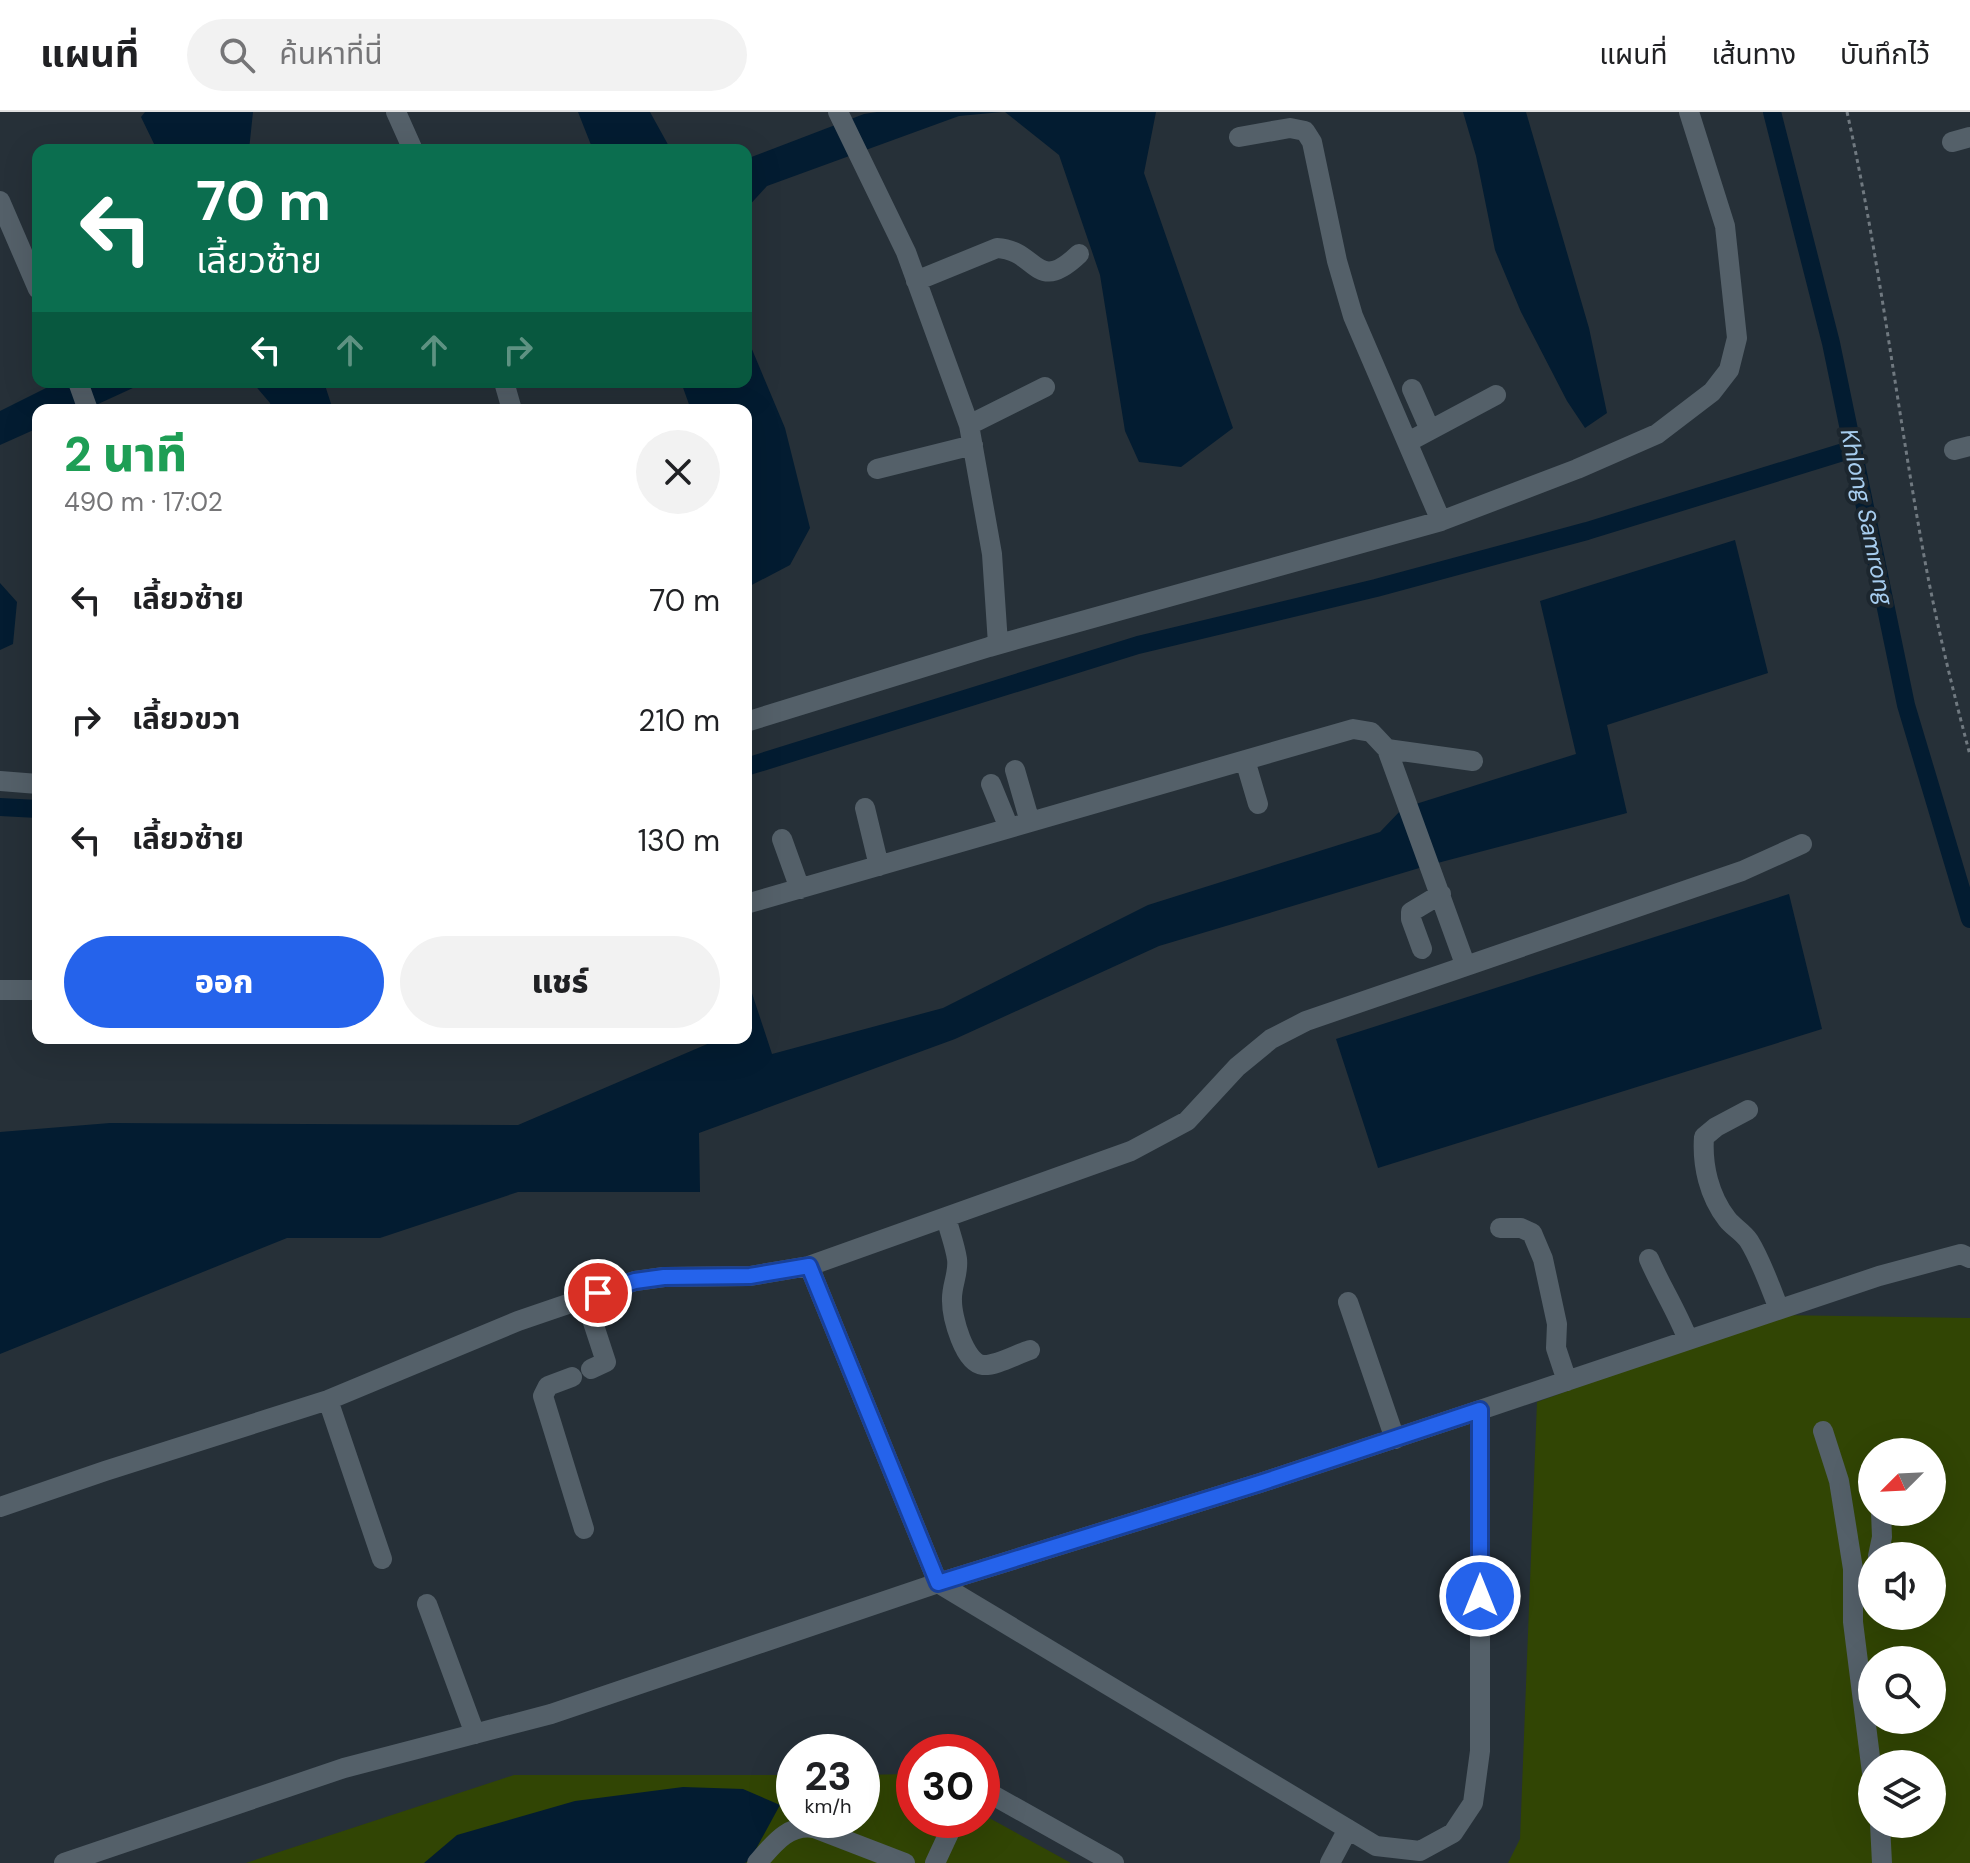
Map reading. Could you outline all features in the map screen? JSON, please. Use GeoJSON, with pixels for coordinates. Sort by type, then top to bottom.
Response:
{"type":"FeatureCollection","features":[{"type":"Feature","properties":{"kind":"street"},"geometry":{"type":"LineString","coordinates":[[396,112],[410,144]]}},
{"type":"Feature","properties":{"kind":"street"},"geometry":{"type":"LineString","coordinates":[[752,720],[998,644],[1441,521],[1657,434],[1712,392],[1729,370],[1737,338],[1725,226],[1689,112]]}},
{"type":"Feature","properties":{"kind":"street"},"geometry":{"type":"LineString","coordinates":[[839,115],[860,153],[916,281],[971,435],[992,554],[998,644]]}},
{"type":"Feature","properties":{"kind":"street"},"geometry":{"type":"LineString","coordinates":[[1239,137],[1290,128],[1305,131],[1312,142],[1337,261],[1353,316],[1441,521]]}},
{"type":"Feature","properties":{"kind":"street"},"geometry":{"type":"LineString","coordinates":[[0,201],[32,269]]}},
{"type":"Feature","properties":{"kind":"street"},"geometry":{"type":"LineString","coordinates":[[916,281],[997,248],[1009,249],[1049,273],[1061,271],[1079,254]]}},
{"type":"Feature","properties":{"kind":"street"},"geometry":{"type":"LineString","coordinates":[[877,469],[971,435],[1045,387]]}},
{"type":"Feature","properties":{"kind":"street"},"geometry":{"type":"LineString","coordinates":[[1412,389],[1430,430]]}},
{"type":"Feature","properties":{"kind":"street"},"geometry":{"type":"LineString","coordinates":[[1408,442],[1496,395]]}},
{"type":"Feature","properties":{"kind":"street"},"geometry":{"type":"LineString","coordinates":[[752,902],[1353,729],[1371,732],[1387,749],[1410,805],[1465,964]]}},
{"type":"Feature","properties":{"kind":"street"},"geometry":{"type":"LineString","coordinates":[[1387,749],[1473,761]]}},
{"type":"Feature","properties":{"kind":"street"},"geometry":{"type":"LineString","coordinates":[[1245,760],[1258,804]]}},
{"type":"Feature","properties":{"kind":"street"},"geometry":{"type":"LineString","coordinates":[[1015,770],[1030,822]]}},
{"type":"Feature","properties":{"kind":"street"},"geometry":{"type":"LineString","coordinates":[[0,781],[32,784]]}},
{"type":"Feature","properties":{"kind":"street"},"geometry":{"type":"LineString","coordinates":[[991,784],[1009,828]]}},
{"type":"Feature","properties":{"kind":"street"},"geometry":{"type":"LineString","coordinates":[[865,808],[879,866]]}},
{"type":"Feature","properties":{"kind":"street"},"geometry":{"type":"LineString","coordinates":[[782,839],[800,889]]}},
{"type":"Feature","properties":{"kind":"street"},"geometry":{"type":"LineString","coordinates":[[0,1507],[328,1400],[518,1321],[635,1281],[664,1277],[750,1276],[809,1266],[1131,1151],[1187,1121],[1237,1067],[1271,1039],[1306,1021],[1742,871],[1802,844]]}},
{"type":"Feature","properties":{"kind":"street"},"geometry":{"type":"LineString","coordinates":[[1422,949],[1411,912],[1441,894]]}},
{"type":"Feature","properties":{"kind":"street"},"geometry":{"type":"LineString","coordinates":[[0,990],[32,990]]}},
{"type":"Feature","properties":{"kind":"street"},"geometry":{"type":"LineString","coordinates":[[1748,1110],[1704,1137],[1702,1158],[1712,1192],[1727,1220],[1751,1244],[1779,1309]]}},
{"type":"Feature","properties":{"kind":"street"},"geometry":{"type":"LineString","coordinates":[[946,1217],[957,1257],[952,1303],[956,1326],[967,1352],[985,1365],[1030,1350]]}},
{"type":"Feature","properties":{"kind":"street"},"geometry":{"type":"LineString","coordinates":[[1500,1228],[1521,1228],[1532,1233],[1546,1272],[1557,1324],[1556,1348],[1567,1381]]}},
{"type":"Feature","properties":{"kind":"street"},"geometry":{"type":"LineString","coordinates":[[64,1863],[344,1768],[551,1714],[938,1583],[1395,1439],[1879,1276],[1961,1254],[1970,1258]]}},
{"type":"Feature","properties":{"kind":"street"},"geometry":{"type":"LineString","coordinates":[[1649,1259],[1674,1305],[1688,1340]]}},
{"type":"Feature","properties":{"kind":"street"},"geometry":{"type":"LineString","coordinates":[[809,1266],[938,1583],[1390,1855],[1420,1851],[1453,1833],[1473,1803],[1480,1751],[1480,1410]]}},
{"type":"Feature","properties":{"kind":"street"},"geometry":{"type":"LineString","coordinates":[[584,1529],[543,1396],[548,1386],[606,1362],[585,1298]]}},
{"type":"Feature","properties":{"kind":"street"},"geometry":{"type":"LineString","coordinates":[[1348,1302],[1395,1439]]}},
{"type":"Feature","properties":{"kind":"street"},"geometry":{"type":"LineString","coordinates":[[328,1400],[382,1559]]}},
{"type":"Feature","properties":{"kind":"street"},"geometry":{"type":"LineString","coordinates":[[1823,1431],[1839,1481],[1853,1580],[1853,1622],[1869,1750]]}},
{"type":"Feature","properties":{"kind":"street"},"geometry":{"type":"LineString","coordinates":[[1853,1580],[1858,1577]]}},
{"type":"Feature","properties":{"kind":"street"},"geometry":{"type":"LineString","coordinates":[[427,1604],[475,1734]]}},
{"type":"Feature","properties":{"kind":"street"},"geometry":{"type":"LineString","coordinates":[[1000,1799],[1114,1863]]}},
{"type":"Feature","properties":{"kind":"street"},"geometry":{"type":"LineString","coordinates":[[757,1863],[790,1830],[802,1826],[905,1863]]}},
{"type":"Feature","properties":{"kind":"street"},"geometry":{"type":"LineString","coordinates":[[1330,1863],[1348,1829]]}},
{"type":"Feature","properties":{"kind":"street"},"geometry":{"type":"LineString","coordinates":[[935,1863],[947,1838]]}},
{"type":"Feature","properties":{"kind":"street"},"geometry":{"type":"LineString","coordinates":[[1881,1838],[1882,1863]]}},
{"type":"Feature","properties":{"kind":"path"},"geometry":{"type":"LineString","coordinates":[[1847,112],[1880,276],[1927,573],[1970,755]]}},
{"type":"Feature","properties":{"kind":"green space"},"geometry":{"type":"Polygon","coordinates":[[[1778,1315],[1970,1318],[1970,1863],[1508,1863],[1520,1839],[1537,1402],[1778,1315]]]}},
{"type":"Feature","properties":{"kind":"green space"},"geometry":{"type":"Polygon","coordinates":[[[896,1774],[896,1838],[1000,1838],[1000,1824],[1071,1863],[246,1863],[514,1775],[776,1775],[776,1838],[880,1838],[880,1775],[896,1774]]]}},
{"type":"Feature","properties":{"kind":"water"},"geometry":{"type":"Polygon","coordinates":[[[145,112],[253,112],[250,144],[154,144],[141,117],[145,112]]]}},
{"type":"Feature","properties":{"kind":"water"},"geometry":{"type":"Polygon","coordinates":[[[578,112],[650,112],[668,144],[591,144],[578,112]]]}},
{"type":"Feature","properties":{"kind":"water"},"geometry":{"type":"Polygon","coordinates":[[[1002,112],[959,116],[767,186],[752,202],[752,157],[864,114],[1002,112]]]}},
{"type":"Feature","properties":{"kind":"water"},"geometry":{"type":"Polygon","coordinates":[[[1005,112],[1156,112],[1144,173],[1233,428],[1181,467],[1139,462],[1125,431],[1100,275],[1059,155],[1005,112]]]}},
{"type":"Feature","properties":{"kind":"water"},"geometry":{"type":"Polygon","coordinates":[[[1463,112],[1526,112],[1589,328],[1607,413],[1585,428],[1567,401],[1521,312],[1495,250],[1476,156],[1463,112]]]}},
{"type":"Feature","properties":{"kind":"water"},"geometry":{"type":"Polygon","coordinates":[[[752,349],[785,428],[810,528],[790,565],[752,585],[752,404],[689,404],[683,388],[752,388],[752,349]]]}},
{"type":"Feature","properties":{"kind":"water"},"geometry":{"type":"Polygon","coordinates":[[[46,388],[133,388],[98,404],[32,404],[32,431],[0,445],[0,411],[46,388]]]}},
{"type":"Feature","properties":{"kind":"water"},"geometry":{"type":"Polygon","coordinates":[[[257,388],[326,388],[331,404],[270,404],[257,388]]]}},
{"type":"Feature","properties":{"kind":"water"},"geometry":{"type":"Polygon","coordinates":[[[1735,540],[1768,673],[1607,725],[1627,813],[1426,866],[1159,946],[955,1039],[699,1133],[700,1192],[518,1192],[380,1238],[287,1238],[0,1354],[0,1132],[110,1123],[518,1125],[707,1044],[752,1044],[752,993],[772,1054],[943,1008],[1148,905],[1380,832],[1403,808],[1576,754],[1540,601],[1735,540]]]}},
{"type":"Feature","properties":{"kind":"water"},"geometry":{"type":"Polygon","coordinates":[[[0,583],[17,602],[13,644],[0,650],[0,583]]]}},
{"type":"Feature","properties":{"kind":"water"},"geometry":{"type":"Polygon","coordinates":[[[1789,894],[1822,1029],[1378,1168],[1336,1039],[1789,894]]]}},
{"type":"Feature","properties":{"kind":"water"},"geometry":{"type":"Polygon","coordinates":[[[683,1787],[743,1789],[776,1803],[776,1812],[750,1860],[745,1863],[424,1863],[457,1835],[575,1801],[683,1787]]]}},
{"type":"Feature","properties":{"kind":"waterway","name":"Khlong Samrong"},"geometry":{"type":"LineString","coordinates":[[1772,112],[1831,343],[1906,705],[1970,919]]}},
{"type":"Feature","properties":{"kind":"waterway"},"geometry":{"type":"LineString","coordinates":[[752,765],[1138,645],[1376,588],[1587,531],[1853,449]]}},
{"type":"Feature","properties":{"kind":"waterway"},"geometry":{"type":"LineString","coordinates":[[0,807],[32,809]]}},
{"type":"Feature","properties":{"kind":"route"},"geometry":{"type":"LineString","coordinates":[[598,1293],[635,1281],[664,1277],[750,1276],[809,1266],[938,1583],[1260,1483],[1480,1410],[1480,1596]]}}]}
